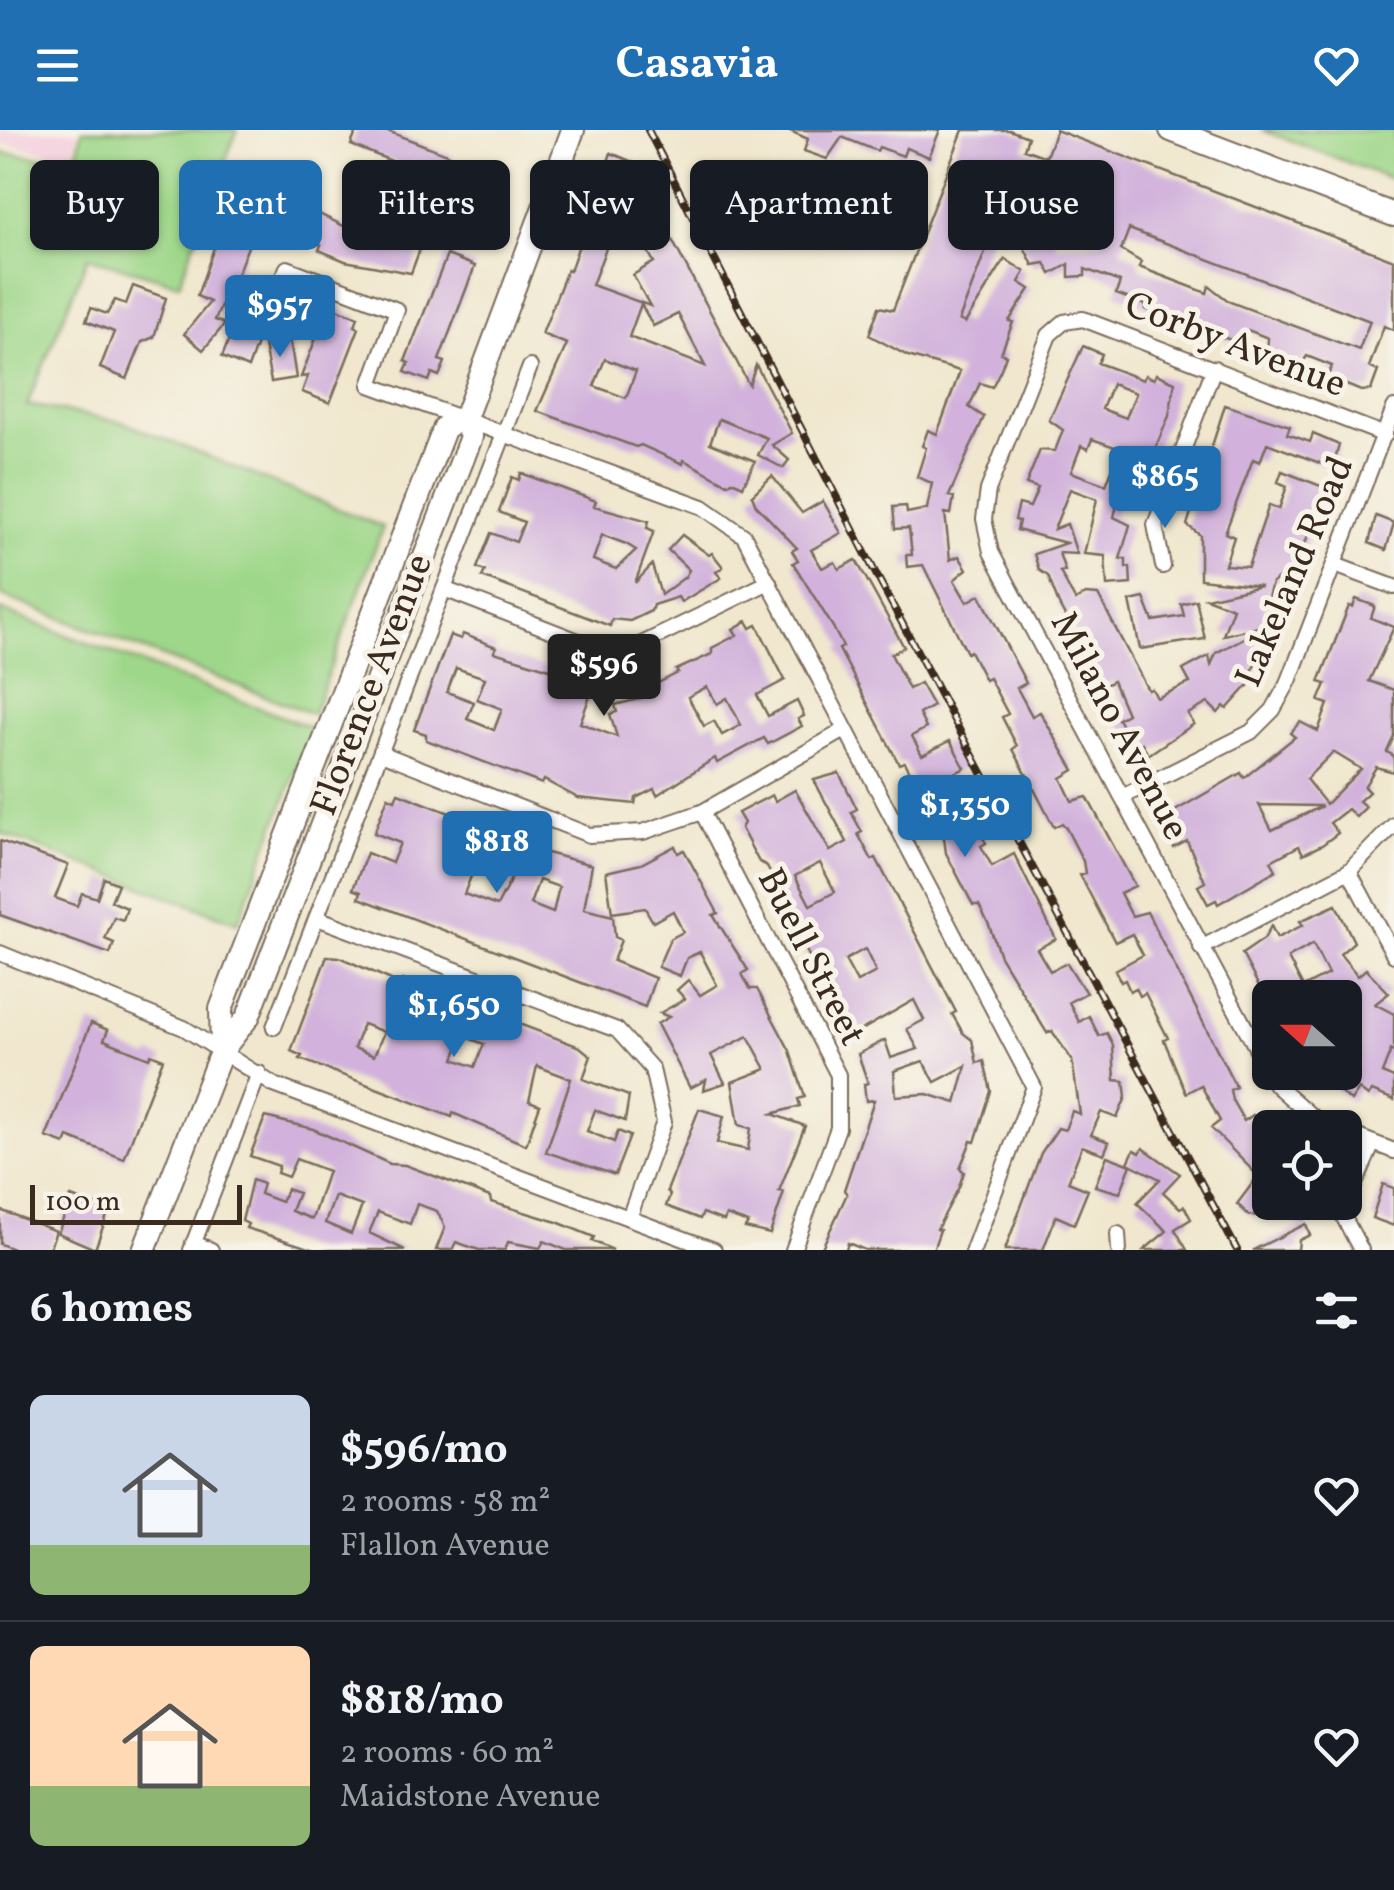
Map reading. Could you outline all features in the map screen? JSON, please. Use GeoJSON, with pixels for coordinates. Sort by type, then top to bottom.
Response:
{"type":"FeatureCollection","features":[{"type":"Feature","properties":{"kind":"main road","name":"Florence Avenue"},"geometry":{"type":"LineString","coordinates":[[144,1250],[222,1050],[221,1009],[445,427],[464,418],[573,130]]}},
{"type":"Feature","properties":{"kind":"main road"},"geometry":{"type":"LineString","coordinates":[[1170,130],[1394,215]]}},
{"type":"Feature","properties":{"kind":"street"},"geometry":{"type":"LineString","coordinates":[[272,301],[287,268],[397,310],[370,385],[703,507],[744,536],[1034,1087],[973,1250]]}},
{"type":"Feature","properties":{"kind":"street","name":"Corby Avenue"},"geometry":{"type":"LineString","coordinates":[[1064,322],[1083,319],[1384,435]]}},
{"type":"Feature","properties":{"kind":"street","name":"Milano Avenue"},"geometry":{"type":"LineString","coordinates":[[1064,322],[1049,335],[988,490],[984,519],[992,552],[1276,1085],[1304,1110]]}},
{"type":"Feature","properties":{"kind":"street","name":"Florence Avenue"},"geometry":{"type":"LineString","coordinates":[[274,1027],[530,367]]}},
{"type":"Feature","properties":{"kind":"street"},"geometry":{"type":"LineString","coordinates":[[1163,566],[1155,525],[1214,368]]}},
{"type":"Feature","properties":{"kind":"street","name":"Lakeland Road"},"geometry":{"type":"LineString","coordinates":[[1124,796],[1251,732],[1272,710],[1289,681],[1394,408]]}},
{"type":"Feature","properties":{"kind":"street"},"geometry":{"type":"LineString","coordinates":[[1335,565],[1394,587]]}},
{"type":"Feature","properties":{"kind":"street"},"geometry":{"type":"LineString","coordinates":[[444,589],[616,656],[768,582]]}},
{"type":"Feature","properties":{"kind":"street"},"geometry":{"type":"LineString","coordinates":[[381,753],[590,835],[643,832],[702,812],[845,730]]}},
{"type":"Feature","properties":{"kind":"street","name":"Buell Street"},"geometry":{"type":"LineString","coordinates":[[702,812],[838,1075],[838,1128],[793,1250]]}},
{"type":"Feature","properties":{"kind":"street"},"geometry":{"type":"LineString","coordinates":[[1201,948],[1349,871],[1394,825]]}},
{"type":"Feature","properties":{"kind":"street"},"geometry":{"type":"LineString","coordinates":[[1349,871],[1394,955]]}},
{"type":"Feature","properties":{"kind":"street"},"geometry":{"type":"LineString","coordinates":[[317,918],[618,1030],[652,1068],[664,1122],[629,1218]]}},
{"type":"Feature","properties":{"kind":"street"},"geometry":{"type":"LineString","coordinates":[[0,954],[184,1028],[274,1085],[714,1250]]}},
{"type":"Feature","properties":{"kind":"street"},"geometry":{"type":"LineString","coordinates":[[211,1250],[192,1247],[259,1073]]}},
{"type":"Feature","properties":{"kind":"street"},"geometry":{"type":"LineString","coordinates":[[1362,1139],[1394,1151]]}},
{"type":"Feature","properties":{"kind":"street"},"geometry":{"type":"LineString","coordinates":[[1361,1250],[1342,1214],[1373,1143]]}},
{"type":"Feature","properties":{"kind":"shaded area"},"geometry":{"type":"Polygon","coordinates":[[[0,130],[78,130],[73,157],[0,143],[0,130]]]}},
{"type":"Feature","properties":{"kind":"green space"},"geometry":{"type":"Polygon","coordinates":[[[82,130],[237,130],[226,160],[179,160],[179,250],[192,250],[179,284],[88,257],[27,405],[122,422],[383,527],[313,714],[0,595],[0,153],[66,160],[30,160],[30,250],[159,250],[159,160],[76,160],[82,130]]]}},
{"type":"Feature","properties":{"kind":"green space"},"geometry":{"type":"Polygon","coordinates":[[[1262,130],[1394,130],[1394,180],[1262,130]]]}},
{"type":"Feature","properties":{"kind":"green space"},"geometry":{"type":"Polygon","coordinates":[[[0,610],[312,728],[238,923],[0,833],[0,610]]]}},
{"type":"Feature","properties":{"kind":"building"},"geometry":{"type":"Polygon","coordinates":[[[357,130],[385,130],[452,156],[450,160],[389,160],[351,145],[357,130]]]}},
{"type":"Feature","properties":{"kind":"building"},"geometry":{"type":"Polygon","coordinates":[[[788,130],[940,130],[929,157],[906,148],[903,156],[879,147],[877,151],[842,137],[827,159],[804,151],[808,139],[788,130]]]}},
{"type":"Feature","properties":{"kind":"building"},"geometry":{"type":"Polygon","coordinates":[[[963,130],[1009,130],[1028,137],[1024,149],[1046,157],[1056,130],[1394,260],[1394,330],[1384,326],[1369,367],[1378,371],[1371,390],[1361,391],[1327,377],[1332,366],[1307,356],[1299,368],[1267,355],[1268,338],[1248,330],[1239,343],[1145,309],[1146,305],[1116,294],[1120,282],[1085,269],[1085,276],[1069,277],[1069,264],[1051,274],[1045,263],[1033,265],[1026,250],[1114,250],[1114,160],[951,160],[963,130]],[[1129,229],[1121,250],[1141,262],[1139,267],[1207,293],[1209,286],[1230,302],[1359,350],[1370,321],[1129,229]]]}},
{"type":"Feature","properties":{"kind":"building"},"geometry":{"type":"Polygon","coordinates":[[[611,153],[628,160],[609,160],[611,153]]]}},
{"type":"Feature","properties":{"kind":"building"},"geometry":{"type":"Polygon","coordinates":[[[948,169],[948,250],[986,250],[959,320],[965,323],[1005,259],[1025,272],[1019,282],[1030,289],[1009,321],[1013,322],[1001,353],[1006,355],[992,387],[980,383],[969,407],[984,417],[949,496],[954,497],[951,514],[945,513],[950,560],[959,556],[967,569],[954,580],[967,602],[980,595],[1026,683],[1017,688],[1032,716],[1040,712],[1074,770],[1061,778],[1072,801],[1087,797],[1135,886],[1120,893],[1132,916],[1147,912],[1236,1087],[1230,1090],[1232,1100],[1244,1121],[1252,1116],[1252,1170],[1211,1128],[1220,1121],[1201,1085],[1186,1093],[1164,1040],[1168,1038],[1145,993],[1140,996],[1136,988],[1130,991],[1125,980],[1121,982],[1115,970],[1143,955],[1132,934],[1115,942],[1080,875],[1085,873],[1083,861],[1066,828],[1062,823],[1054,827],[1013,749],[1017,746],[1002,717],[1008,714],[989,678],[985,680],[970,651],[967,653],[923,565],[907,567],[906,555],[912,555],[909,528],[895,529],[893,507],[906,506],[907,513],[927,509],[932,483],[917,477],[926,448],[922,446],[928,430],[937,434],[960,371],[908,356],[869,335],[879,307],[893,310],[916,250],[928,250],[928,220],[948,169]]]}},
{"type":"Feature","properties":{"kind":"building"},"geometry":{"type":"Polygon","coordinates":[[[322,215],[342,225],[342,250],[420,250],[411,273],[345,261],[319,250],[322,215]]]}},
{"type":"Feature","properties":{"kind":"building"},"geometry":{"type":"Polygon","coordinates":[[[670,236],[749,385],[756,365],[792,433],[772,445],[789,460],[783,468],[758,455],[767,438],[719,419],[710,443],[755,461],[743,486],[732,481],[728,484],[684,460],[683,464],[641,445],[636,447],[537,411],[567,344],[542,334],[567,270],[570,271],[577,250],[605,250],[592,285],[650,306],[633,275],[654,262],[647,250],[670,250],[670,236]],[[641,304],[629,337],[705,366],[678,314],[653,326],[641,304]],[[605,359],[594,386],[626,398],[636,371],[605,359]]]}},
{"type":"Feature","properties":{"kind":"building"},"geometry":{"type":"Polygon","coordinates":[[[213,250],[247,250],[215,320],[225,324],[203,350],[184,334],[210,302],[197,296],[213,250]]]}},
{"type":"Feature","properties":{"kind":"building"},"geometry":{"type":"Polygon","coordinates":[[[447,255],[475,266],[439,360],[445,362],[439,376],[432,373],[429,381],[405,372],[409,363],[405,361],[447,255]]]}},
{"type":"Feature","properties":{"kind":"building"},"geometry":{"type":"Polygon","coordinates":[[[133,286],[166,298],[154,337],[142,342],[127,379],[100,368],[114,332],[86,321],[91,308],[107,314],[115,300],[126,304],[133,286]]]}},
{"type":"Feature","properties":{"kind":"building"},"geometry":{"type":"Polygon","coordinates":[[[296,303],[332,312],[334,308],[358,317],[355,326],[359,328],[330,403],[302,392],[308,376],[301,377],[316,338],[287,327],[296,303]]]}},
{"type":"Feature","properties":{"kind":"building"},"geometry":{"type":"Polygon","coordinates":[[[234,327],[259,338],[248,368],[222,357],[234,327]]]}},
{"type":"Feature","properties":{"kind":"building"},"geometry":{"type":"Polygon","coordinates":[[[263,340],[290,340],[296,378],[271,382],[263,340]]]}},
{"type":"Feature","properties":{"kind":"building"},"geometry":{"type":"Polygon","coordinates":[[[1083,346],[1102,354],[1098,363],[1143,380],[1145,375],[1154,379],[1156,374],[1175,382],[1169,416],[1137,491],[1131,498],[1120,493],[1114,517],[1130,525],[1120,559],[1126,559],[1126,568],[1130,567],[1131,584],[1107,586],[1105,556],[1084,554],[1097,499],[1070,489],[1054,529],[1067,524],[1077,554],[1059,553],[1065,571],[1060,572],[1075,600],[1086,594],[1098,595],[1148,690],[1152,689],[1157,698],[1190,683],[1183,670],[1209,656],[1211,665],[1216,653],[1268,625],[1223,635],[1233,608],[1206,598],[1261,586],[1200,579],[1200,535],[1187,525],[1225,405],[1290,426],[1287,434],[1310,442],[1313,434],[1339,445],[1333,468],[1267,443],[1260,462],[1253,459],[1225,533],[1234,537],[1225,565],[1248,567],[1269,505],[1279,509],[1287,486],[1278,482],[1282,471],[1326,488],[1290,583],[1278,579],[1272,583],[1265,608],[1277,613],[1249,678],[1252,681],[1227,709],[1224,706],[1218,713],[1208,703],[1188,714],[1194,724],[1148,755],[1142,743],[1134,747],[1118,719],[1127,714],[1113,681],[1103,686],[1060,607],[1048,576],[1039,570],[1034,554],[1066,543],[1017,530],[1019,504],[1030,507],[1038,488],[1026,484],[1040,450],[1055,451],[1063,430],[1049,420],[1083,346]],[[1112,384],[1102,409],[1126,418],[1136,393],[1112,384]],[[1092,439],[1088,449],[1081,446],[1071,472],[1106,485],[1117,457],[1112,455],[1115,447],[1092,439]]]}},
{"type":"Feature","properties":{"kind":"building"},"geometry":{"type":"Polygon","coordinates":[[[521,473],[596,501],[594,506],[649,521],[647,528],[654,531],[635,583],[652,565],[661,595],[685,577],[689,570],[668,550],[682,535],[709,555],[712,553],[723,567],[716,572],[721,578],[681,602],[678,597],[653,605],[651,611],[630,621],[612,619],[610,626],[482,577],[485,571],[477,568],[491,533],[516,542],[524,522],[499,512],[512,477],[519,480],[521,473]],[[602,535],[593,560],[616,569],[636,550],[602,535]]]}},
{"type":"Feature","properties":{"kind":"building"},"geometry":{"type":"Polygon","coordinates":[[[772,476],[802,513],[823,501],[841,533],[811,550],[822,568],[835,562],[839,569],[856,560],[904,647],[891,654],[909,689],[920,683],[933,706],[919,714],[926,728],[912,736],[922,755],[950,741],[965,768],[943,779],[959,810],[980,798],[990,809],[996,820],[978,829],[986,843],[981,846],[992,866],[1014,854],[1056,939],[1037,949],[1050,971],[1067,963],[1086,993],[1069,1002],[1079,1022],[1089,1016],[1099,1036],[1107,1033],[1113,1045],[1115,1080],[1124,1081],[1126,1097],[1117,1118],[1101,1112],[1091,1135],[1109,1142],[1104,1154],[1082,1146],[1068,1182],[1088,1190],[1074,1224],[1056,1216],[1043,1250],[1005,1250],[1041,1153],[1058,1128],[1065,1130],[1072,1111],[1080,1114],[1072,1060],[1052,1031],[1047,1033],[1000,956],[979,905],[973,905],[946,853],[944,838],[915,793],[919,791],[904,762],[899,764],[839,649],[843,647],[833,627],[793,563],[798,560],[792,551],[797,548],[756,505],[752,495],[772,476]]]}},
{"type":"Feature","properties":{"kind":"building"},"geometry":{"type":"Polygon","coordinates":[[[1376,516],[1394,523],[1386,550],[1369,543],[1376,516]]]}},
{"type":"Feature","properties":{"kind":"building"},"geometry":{"type":"Polygon","coordinates":[[[1144,598],[1153,621],[1184,616],[1181,604],[1196,600],[1205,639],[1140,649],[1130,601],[1144,598]]]}},
{"type":"Feature","properties":{"kind":"building"},"geometry":{"type":"Polygon","coordinates":[[[1356,599],[1375,606],[1371,618],[1394,627],[1369,681],[1394,690],[1394,736],[1387,752],[1394,756],[1394,772],[1376,767],[1364,787],[1369,792],[1359,801],[1366,807],[1356,817],[1348,809],[1330,823],[1338,833],[1322,845],[1303,854],[1299,846],[1271,861],[1276,870],[1218,904],[1216,900],[1208,904],[1198,886],[1205,882],[1187,841],[1174,848],[1163,818],[1241,773],[1244,778],[1295,737],[1290,733],[1300,722],[1318,731],[1328,704],[1319,701],[1326,684],[1319,682],[1349,606],[1353,607],[1356,599]],[[1333,752],[1306,779],[1326,804],[1361,769],[1333,752]],[[1259,805],[1272,830],[1322,806],[1259,805]]]}},
{"type":"Feature","properties":{"kind":"building"},"geometry":{"type":"Polygon","coordinates":[[[747,621],[751,628],[757,625],[785,680],[757,695],[768,716],[797,701],[804,716],[798,719],[802,726],[768,744],[764,738],[717,763],[715,758],[657,795],[654,789],[636,798],[635,804],[578,798],[544,780],[542,784],[426,740],[426,734],[414,730],[450,635],[461,639],[463,634],[496,647],[494,652],[563,673],[562,681],[590,696],[580,723],[617,737],[610,714],[617,712],[615,705],[639,699],[652,692],[650,687],[678,673],[676,670],[712,654],[712,648],[737,635],[733,629],[747,621]],[[456,668],[447,692],[474,702],[467,719],[494,730],[502,709],[477,699],[485,678],[456,668]],[[707,687],[688,697],[704,726],[714,721],[722,735],[741,725],[727,698],[717,704],[707,687]]]}},
{"type":"Feature","properties":{"kind":"building"},"geometry":{"type":"Polygon","coordinates":[[[839,773],[857,809],[851,812],[862,832],[858,834],[872,860],[876,858],[956,1012],[952,1014],[972,1040],[977,1063],[984,1061],[991,1091],[975,1142],[971,1141],[960,1168],[964,1172],[959,1187],[937,1229],[940,1230],[933,1250],[865,1250],[848,1243],[846,1250],[821,1250],[847,1194],[844,1190],[874,1100],[866,1101],[864,1084],[868,1083],[858,1054],[885,1040],[891,1058],[918,1049],[907,1029],[924,1020],[914,1000],[851,1036],[776,893],[778,888],[766,865],[759,862],[741,828],[744,823],[738,813],[772,795],[775,801],[795,790],[830,851],[847,842],[814,780],[839,773]],[[820,863],[795,876],[810,905],[835,892],[820,863]],[[865,949],[845,960],[857,982],[876,972],[865,949]],[[923,1061],[894,1071],[896,1096],[927,1094],[956,1103],[966,1066],[935,1082],[923,1061]]]}},
{"type":"Feature","properties":{"kind":"building"},"geometry":{"type":"Polygon","coordinates":[[[398,793],[465,819],[463,824],[526,843],[524,847],[592,865],[584,909],[613,916],[615,937],[621,940],[613,961],[655,978],[645,1007],[359,898],[361,892],[353,889],[367,853],[392,863],[400,843],[374,833],[388,797],[395,800],[398,793]],[[477,861],[464,894],[497,906],[513,875],[477,861]],[[539,880],[530,904],[553,913],[559,887],[539,880]]]}},
{"type":"Feature","properties":{"kind":"building"},"geometry":{"type":"Polygon","coordinates":[[[0,841],[68,865],[55,898],[77,906],[82,893],[97,898],[104,878],[118,884],[111,901],[127,908],[123,920],[114,917],[105,939],[114,943],[110,954],[0,915],[0,841]]]}},
{"type":"Feature","properties":{"kind":"building"},"geometry":{"type":"Polygon","coordinates":[[[675,846],[678,853],[684,850],[718,913],[713,915],[748,970],[742,974],[750,989],[757,989],[790,1051],[805,1097],[798,1099],[800,1106],[772,1114],[805,1126],[779,1191],[784,1192],[770,1234],[745,1228],[748,1223],[726,1215],[724,1221],[703,1213],[700,1219],[666,1206],[670,1195],[667,1191],[699,1109],[724,1116],[717,1143],[748,1150],[751,1128],[739,1125],[732,1082],[766,1069],[748,1036],[711,1055],[725,1083],[704,1090],[706,1080],[690,1088],[657,1024],[669,1017],[660,1013],[685,999],[677,990],[688,980],[700,995],[717,985],[700,952],[687,958],[680,976],[658,967],[670,939],[683,932],[673,911],[653,922],[645,908],[612,913],[606,872],[641,864],[675,846]]]}},
{"type":"Feature","properties":{"kind":"building"},"geometry":{"type":"Polygon","coordinates":[[[1336,905],[1354,942],[1340,954],[1358,976],[1366,969],[1389,993],[1375,1004],[1394,1014],[1394,1052],[1391,1050],[1382,1073],[1394,1078],[1394,1100],[1372,1091],[1368,1096],[1360,1090],[1362,980],[1316,980],[1328,974],[1313,944],[1288,958],[1299,980],[1256,980],[1242,954],[1264,939],[1271,926],[1277,938],[1303,925],[1300,921],[1336,905]]]}},
{"type":"Feature","properties":{"kind":"building"},"geometry":{"type":"Polygon","coordinates":[[[327,956],[339,957],[398,983],[403,980],[580,1047],[591,1056],[583,1079],[629,1096],[625,1121],[595,1110],[587,1131],[614,1142],[618,1131],[630,1136],[615,1175],[546,1152],[571,1079],[537,1066],[529,1101],[540,1105],[526,1145],[453,1113],[452,1117],[300,1059],[302,1056],[291,1051],[327,956]],[[363,1024],[354,1048],[374,1056],[384,1032],[363,1024]],[[463,1036],[454,1059],[475,1067],[484,1044],[463,1036]]]}},
{"type":"Feature","properties":{"kind":"building"},"geometry":{"type":"Polygon","coordinates":[[[91,1023],[108,1030],[104,1040],[149,1058],[151,1054],[163,1059],[124,1159],[68,1137],[65,1144],[46,1137],[91,1023]]]}},
{"type":"Feature","properties":{"kind":"building"},"geometry":{"type":"Polygon","coordinates":[[[1337,1090],[1358,1090],[1351,1101],[1337,1090]]]}},
{"type":"Feature","properties":{"kind":"building"},"geometry":{"type":"Polygon","coordinates":[[[265,1117],[313,1129],[390,1164],[405,1165],[490,1197],[491,1202],[557,1222],[594,1237],[592,1241],[613,1250],[566,1250],[544,1241],[540,1248],[508,1242],[505,1250],[479,1250],[456,1242],[452,1250],[436,1250],[445,1227],[437,1211],[417,1204],[410,1224],[378,1212],[369,1233],[405,1250],[315,1250],[246,1228],[248,1224],[242,1221],[252,1180],[263,1184],[260,1194],[281,1202],[287,1189],[298,1193],[291,1211],[312,1219],[328,1171],[296,1159],[288,1177],[277,1173],[279,1166],[250,1156],[265,1117]],[[335,1196],[325,1223],[351,1234],[362,1206],[335,1196]]]}},
{"type":"Feature","properties":{"kind":"building"},"geometry":{"type":"Polygon","coordinates":[[[1143,1148],[1180,1174],[1163,1192],[1180,1208],[1184,1206],[1191,1219],[1175,1229],[1187,1250],[1144,1250],[1167,1231],[1137,1203],[1160,1179],[1128,1163],[1134,1150],[1140,1153],[1143,1148]]]}},
{"type":"Feature","properties":{"kind":"building"},"geometry":{"type":"Polygon","coordinates":[[[1107,1156],[1131,1165],[1120,1193],[1095,1186],[1107,1156]]]}},
{"type":"Feature","properties":{"kind":"building"},"geometry":{"type":"Polygon","coordinates":[[[1252,1184],[1252,1215],[1237,1204],[1252,1184]]]}},
{"type":"Feature","properties":{"kind":"building"},"geometry":{"type":"Polygon","coordinates":[[[1383,1184],[1394,1188],[1394,1226],[1372,1218],[1383,1184]]]}},
{"type":"Feature","properties":{"kind":"building"},"geometry":{"type":"Polygon","coordinates":[[[71,1197],[109,1210],[95,1249],[58,1233],[71,1197]]]}},
{"type":"Feature","properties":{"kind":"building"},"geometry":{"type":"Polygon","coordinates":[[[0,1210],[56,1231],[49,1250],[16,1250],[0,1244],[0,1210]]]}},
{"type":"Feature","properties":{"kind":"building"},"geometry":{"type":"Polygon","coordinates":[[[1306,1224],[1310,1235],[1299,1240],[1298,1250],[1253,1250],[1306,1224]]]}},
{"type":"Feature","properties":{"kind":"railway"},"geometry":{"type":"LineString","coordinates":[[648,130],[878,578],[1237,1250]]}}]}
